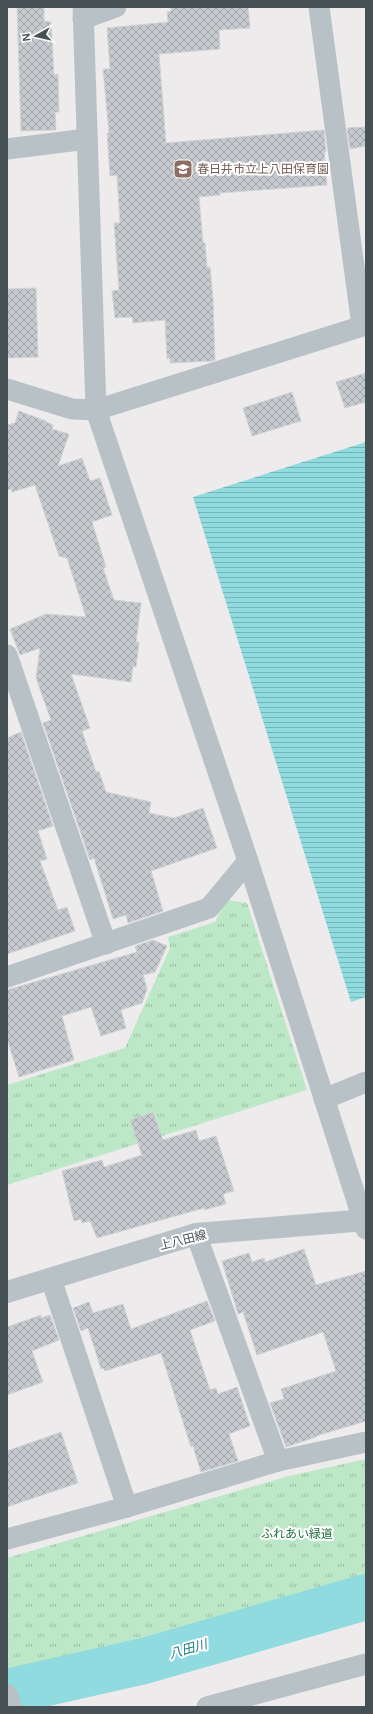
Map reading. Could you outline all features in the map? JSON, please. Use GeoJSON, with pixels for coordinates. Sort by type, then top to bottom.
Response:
{"type":"FeatureCollection","features":[{"type":"Feature","properties":{"kind":"street"},"geometry":{"type":"LineString","coordinates":[[116,7],[83,13],[96,410],[248,862],[365,1223]]}},
{"type":"Feature","properties":{"kind":"street"},"geometry":{"type":"LineString","coordinates":[[7,389],[72,409],[96,410],[364,325],[319,7]]}},
{"type":"Feature","properties":{"kind":"street"},"geometry":{"type":"LineString","coordinates":[[7,149],[87,139]]}},
{"type":"Feature","properties":{"kind":"street"},"geometry":{"type":"LineString","coordinates":[[8,663],[106,944]]}},
{"type":"Feature","properties":{"kind":"street"},"geometry":{"type":"LineString","coordinates":[[7,978],[209,908],[248,862]]}},
{"type":"Feature","properties":{"kind":"street"},"geometry":{"type":"LineString","coordinates":[[324,1099],[366,1082]]}},
{"type":"Feature","properties":{"kind":"street","name":"上八田線"},"geometry":{"type":"LineString","coordinates":[[7,1292],[196,1234],[365,1223]]}},
{"type":"Feature","properties":{"kind":"street"},"geometry":{"type":"LineString","coordinates":[[196,1234],[278,1461]]}},
{"type":"Feature","properties":{"kind":"street"},"geometry":{"type":"LineString","coordinates":[[51,1279],[127,1507]]}},
{"type":"Feature","properties":{"kind":"street"},"geometry":{"type":"LineString","coordinates":[[7,1539],[127,1507],[278,1461],[366,1442]]}},
{"type":"Feature","properties":{"kind":"street"},"geometry":{"type":"LineString","coordinates":[[207,1707],[366,1664]]}},
{"type":"Feature","properties":{"kind":"street"},"geometry":{"type":"LineString","coordinates":[[7,1695],[11,1707]]}},
{"type":"Feature","properties":{"kind":"green space"},"geometry":{"type":"Polygon","coordinates":[[[226,900],[247,903],[307,1090],[7,1185],[7,1085],[125,1048],[170,948],[168,937],[215,922],[226,900]]]}},
{"type":"Feature","properties":{"kind":"green space","name":"ふれあい緑道"},"geometry":{"type":"Polygon","coordinates":[[[366,1459],[366,1574],[37,1668],[7,1673],[7,1558],[289,1476],[366,1459]]]}},
{"type":"Feature","properties":{"kind":"water"},"geometry":{"type":"Polygon","coordinates":[[[366,442],[366,997],[351,1002],[193,497],[366,442]]]}},
{"type":"Feature","properties":{"kind":"building"},"geometry":{"type":"Polygon","coordinates":[[[17,7],[44,7],[44,21],[51,22],[54,75],[58,74],[59,112],[55,112],[56,130],[21,131],[17,7]]]}},
{"type":"Feature","properties":{"kind":"building"},"geometry":{"type":"Polygon","coordinates":[[[171,7],[248,7],[250,28],[219,30],[220,49],[159,54],[166,143],[324,130],[327,185],[220,193],[220,195],[199,197],[203,243],[205,243],[207,267],[210,267],[213,299],[215,360],[212,361],[170,363],[170,358],[167,359],[165,320],[133,323],[132,317],[115,318],[112,291],[119,290],[114,223],[120,223],[117,175],[110,176],[107,133],[109,133],[103,69],[110,69],[107,28],[168,22],[167,12],[171,11],[171,7]]]}},
{"type":"Feature","properties":{"kind":"building"},"geometry":{"type":"Polygon","coordinates":[[[366,127],[366,146],[350,149],[347,128],[366,127]]]}},
{"type":"Feature","properties":{"kind":"building"},"geometry":{"type":"Polygon","coordinates":[[[36,288],[38,357],[7,358],[7,289],[36,288]]]}},
{"type":"Feature","properties":{"kind":"building"},"geometry":{"type":"Polygon","coordinates":[[[366,373],[366,402],[345,408],[336,382],[366,373]]]}},
{"type":"Feature","properties":{"kind":"building"},"geometry":{"type":"Polygon","coordinates":[[[292,392],[301,421],[252,436],[243,408],[292,392]]]}},
{"type":"Feature","properties":{"kind":"building"},"geometry":{"type":"Polygon","coordinates":[[[19,411],[46,421],[53,425],[52,429],[69,434],[58,466],[82,458],[90,481],[100,478],[112,515],[92,522],[106,567],[103,568],[114,600],[141,603],[136,642],[139,642],[136,667],[133,666],[131,682],[71,674],[90,728],[82,731],[96,772],[99,771],[106,792],[151,802],[149,813],[174,818],[203,808],[217,848],[151,871],[163,911],[128,923],[126,915],[113,919],[94,858],[90,860],[43,723],[51,720],[36,678],[40,648],[20,655],[10,629],[46,614],[86,617],[67,558],[59,556],[35,485],[12,492],[11,489],[7,490],[7,425],[15,423],[19,411]]]}},
{"type":"Feature","properties":{"kind":"building"},"geometry":{"type":"Polygon","coordinates":[[[21,732],[53,826],[38,831],[47,859],[40,861],[58,910],[67,907],[75,931],[7,954],[7,738],[21,732]]]}},
{"type":"Feature","properties":{"kind":"building"},"geometry":{"type":"Polygon","coordinates":[[[153,940],[167,946],[155,972],[143,975],[147,989],[142,1003],[121,1010],[126,1028],[101,1036],[91,1007],[62,1016],[74,1060],[19,1077],[7,1039],[7,990],[137,952],[135,946],[153,940]]]}},
{"type":"Feature","properties":{"kind":"building"},"geometry":{"type":"Polygon","coordinates":[[[153,1112],[163,1140],[196,1130],[199,1141],[216,1136],[234,1191],[223,1194],[226,1204],[204,1210],[204,1208],[97,1238],[90,1221],[82,1223],[81,1219],[74,1221],[62,1171],[102,1160],[104,1167],[142,1155],[130,1120],[153,1112]]]}},
{"type":"Feature","properties":{"kind":"building"},"geometry":{"type":"Polygon","coordinates":[[[304,1249],[316,1285],[366,1271],[366,1421],[286,1447],[270,1403],[284,1399],[281,1389],[336,1371],[323,1332],[257,1355],[243,1312],[238,1314],[222,1261],[249,1253],[252,1262],[264,1258],[265,1262],[304,1249]]]}},
{"type":"Feature","properties":{"kind":"building"},"geometry":{"type":"Polygon","coordinates":[[[207,1301],[215,1321],[190,1330],[210,1390],[216,1388],[218,1394],[237,1387],[250,1426],[229,1434],[238,1461],[201,1472],[193,1446],[191,1447],[161,1353],[105,1371],[104,1368],[101,1369],[88,1328],[81,1331],[73,1308],[89,1302],[93,1313],[123,1304],[131,1329],[207,1301]]]}},
{"type":"Feature","properties":{"kind":"building"},"geometry":{"type":"Polygon","coordinates":[[[41,1315],[41,1318],[50,1315],[59,1340],[32,1351],[43,1382],[7,1395],[7,1327],[41,1315]]]}},
{"type":"Feature","properties":{"kind":"building"},"geometry":{"type":"Polygon","coordinates":[[[61,1432],[78,1483],[7,1507],[7,1451],[61,1432]]]}},
{"type":"Feature","properties":{"kind":"waterway","name":"八田川"},"geometry":{"type":"LineString","coordinates":[[7,1692],[144,1661],[366,1597]]}},
{"type":"Feature","properties":{"kind":"place","name":"春日井市立上八田保育園"},"geometry":{"type":"Point","coordinates":[183,169]}}]}
